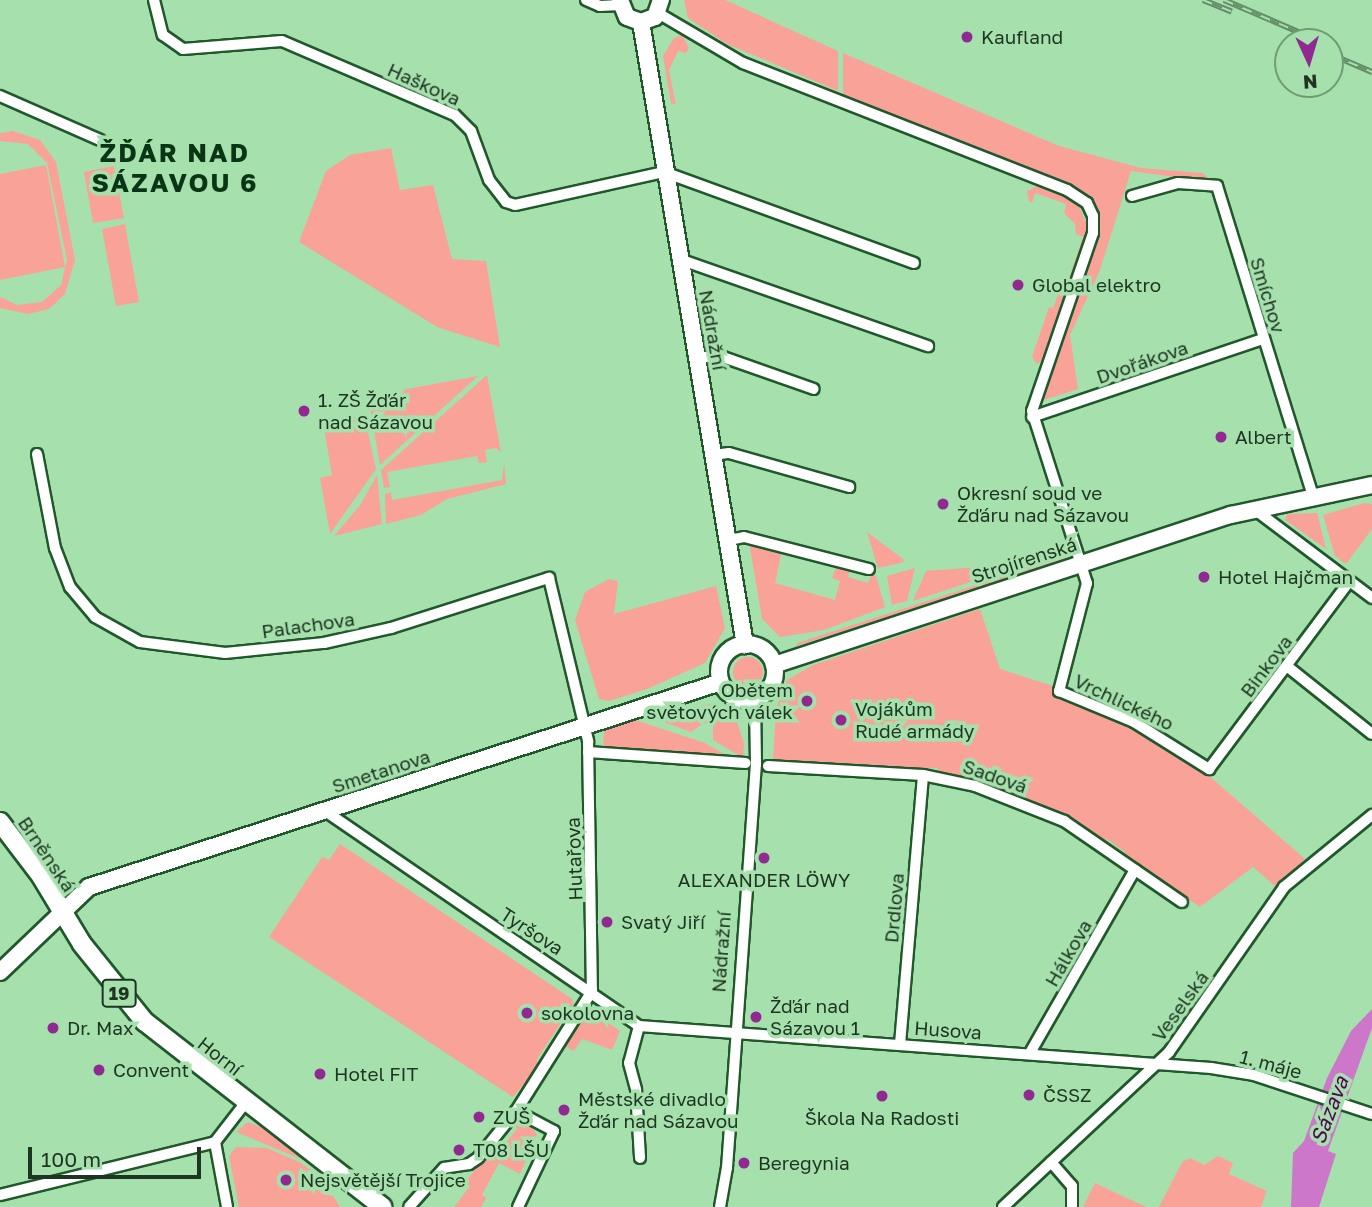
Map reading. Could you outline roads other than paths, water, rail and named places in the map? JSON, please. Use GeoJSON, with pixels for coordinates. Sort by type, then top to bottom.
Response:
{"type":"FeatureCollection","features":[{"type":"Feature","properties":{"kind":"main road","name":"Brněnská"},"geometry":{"type":"LineString","coordinates":[[0,822],[41,876],[60,910]]}},
{"type":"Feature","properties":{"kind":"main road","name":"Horní"},"geometry":{"type":"LineString","coordinates":[[60,910],[145,1022],[383,1207]]}},
{"type":"Feature","properties":{"kind":"street","name":"Haškova"},"geometry":{"type":"LineString","coordinates":[[155,0],[163,35],[183,49],[282,41],[455,115],[471,131],[488,180],[506,202],[515,205],[664,172]]}},
{"type":"Feature","properties":{"kind":"street"},"geometry":{"type":"LineString","coordinates":[[586,0],[600,6],[620,2],[627,17],[640,22],[660,6],[743,63],[1067,191],[1087,203],[1093,216],[1093,233],[1032,417],[1080,564]]}},
{"type":"Feature","properties":{"kind":"street","name":"Nádražní"},"geometry":{"type":"LineString","coordinates":[[640,22],[745,645]]}},
{"type":"Feature","properties":{"kind":"street"},"geometry":{"type":"LineString","coordinates":[[0,96],[100,140]]}},
{"type":"Feature","properties":{"kind":"street"},"geometry":{"type":"LineString","coordinates":[[664,172],[914,263]]}},
{"type":"Feature","properties":{"kind":"street","name":"Smíchov"},"geometry":{"type":"LineString","coordinates":[[1132,196],[1178,183],[1217,186],[1313,497]]}},
{"type":"Feature","properties":{"kind":"street"},"geometry":{"type":"LineString","coordinates":[[679,259],[928,346]]}},
{"type":"Feature","properties":{"kind":"street","name":"Dvořákova"},"geometry":{"type":"LineString","coordinates":[[1032,417],[1263,340]]}},
{"type":"Feature","properties":{"kind":"street"},"geometry":{"type":"LineString","coordinates":[[696,357],[723,357],[814,389]]}},
{"type":"Feature","properties":{"kind":"street"},"geometry":{"type":"LineString","coordinates":[[714,455],[729,453],[849,486]]}},
{"type":"Feature","properties":{"kind":"street","name":"Palachova"},"geometry":{"type":"LineString","coordinates":[[37,454],[63,575],[95,617],[116,631],[140,642],[192,651],[283,649],[375,632],[549,578],[585,726]]}},
{"type":"Feature","properties":{"kind":"street","name":"Strojírenská"},"geometry":{"type":"LineString","coordinates":[[774,665],[1254,509],[1372,485]]}},
{"type":"Feature","properties":{"kind":"street"},"geometry":{"type":"LineString","coordinates":[[1254,509],[1372,598]]}},
{"type":"Feature","properties":{"kind":"street"},"geometry":{"type":"LineString","coordinates":[[729,540],[744,537],[869,569]]}},
{"type":"Feature","properties":{"kind":"street","name":"Vrchlického"},"geometry":{"type":"LineString","coordinates":[[1080,564],[1087,583],[1059,691],[1134,722],[1209,769]]}},
{"type":"Feature","properties":{"kind":"street","name":"Binkova"},"geometry":{"type":"LineString","coordinates":[[1209,769],[1288,667],[1349,582]]}},
{"type":"Feature","properties":{"kind":"street"},"geometry":{"type":"LineString","coordinates":[[745,645],[761,648],[774,665],[771,686],[755,699],[732,696],[721,682],[723,657],[745,645]]}},
{"type":"Feature","properties":{"kind":"street"},"geometry":{"type":"LineString","coordinates":[[1288,667],[1372,733]]}},
{"type":"Feature","properties":{"kind":"street","name":"Smetanova"},"geometry":{"type":"LineString","coordinates":[[0,972],[60,910],[89,887],[721,682]]}},
{"type":"Feature","properties":{"kind":"street","name":"Nádražní"},"geometry":{"type":"LineString","coordinates":[[720,1207],[756,764],[755,699]]}},
{"type":"Feature","properties":{"kind":"street","name":"Hutařova"},"geometry":{"type":"LineString","coordinates":[[585,726],[588,752],[592,991]]}},
{"type":"Feature","properties":{"kind":"street"},"geometry":{"type":"LineString","coordinates":[[588,752],[746,763]]}},
{"type":"Feature","properties":{"kind":"street","name":"Sadová"},"geometry":{"type":"LineString","coordinates":[[768,766],[923,775],[975,786],[1064,821],[1182,902]]}},
{"type":"Feature","properties":{"kind":"street","name":"Drdlova"},"geometry":{"type":"LineString","coordinates":[[900,1044],[923,775]]}},
{"type":"Feature","properties":{"kind":"street","name":"Tyršova"},"geometry":{"type":"LineString","coordinates":[[325,811],[592,991],[639,1026]]}},
{"type":"Feature","properties":{"kind":"street","name":"Veselská"},"geometry":{"type":"LineString","coordinates":[[1003,1207],[1158,1062],[1206,1002],[1284,887],[1371,818]]}},
{"type":"Feature","properties":{"kind":"street","name":"Hálkova"},"geometry":{"type":"LineString","coordinates":[[1030,1053],[1135,870]]}},
{"type":"Feature","properties":{"kind":"street"},"geometry":{"type":"LineString","coordinates":[[409,1207],[444,1168],[469,1164],[478,1158],[516,1111],[592,991]]}},
{"type":"Feature","properties":{"kind":"street"},"geometry":{"type":"LineString","coordinates":[[640,1158],[636,1090],[629,1063],[639,1026],[736,1032]]}},
{"type":"Feature","properties":{"kind":"street","name":"Husova"},"geometry":{"type":"LineString","coordinates":[[736,1032],[1158,1062]]}},
{"type":"Feature","properties":{"kind":"street","name":"1. máje"},"geometry":{"type":"LineString","coordinates":[[1158,1062],[1243,1073],[1372,1114]]}},
{"type":"Feature","properties":{"kind":"street"},"geometry":{"type":"LineString","coordinates":[[0,1195],[215,1142],[246,1102]]}},
{"type":"Feature","properties":{"kind":"street"},"geometry":{"type":"LineString","coordinates":[[516,1111],[554,1130],[518,1207]]}},
{"type":"Feature","properties":{"kind":"street"},"geometry":{"type":"LineString","coordinates":[[215,1142],[227,1207]]}},
{"type":"Feature","properties":{"kind":"street"},"geometry":{"type":"LineString","coordinates":[[1051,1162],[1072,1186],[1072,1207]]}},
{"type":"Feature","properties":{"kind":"water","name":"Sázava"},"geometry":{"type":"Polygon","coordinates":[[[1372,1009],[1372,1028],[1328,1151],[1336,1154],[1319,1207],[1291,1207],[1293,1153],[1304,1141],[1327,1078],[1351,1031],[1372,1009]]]}},
{"type":"Feature","properties":{"kind":"railway"},"geometry":{"type":"LineString","coordinates":[[1203,0],[1232,12]]}},
{"type":"Feature","properties":{"kind":"railway"},"geometry":{"type":"LineString","coordinates":[[1224,0],[1289,28]]}},
{"type":"Feature","properties":{"kind":"railway"},"geometry":{"type":"LineString","coordinates":[[1344,60],[1372,72]]}},
{"type":"Feature","properties":{"kind":"place","name":"Kaufland"},"geometry":{"type":"Point","coordinates":[967,37]}},
{"type":"Feature","properties":{"kind":"place","name":"Global elektro"},"geometry":{"type":"Point","coordinates":[1018,285]}},
{"type":"Feature","properties":{"kind":"place","name":"1. ZŠ Žďár nad Sázavou"},"geometry":{"type":"Point","coordinates":[304,411]}},
{"type":"Feature","properties":{"kind":"place","name":"Albert"},"geometry":{"type":"Point","coordinates":[1221,437]}},
{"type":"Feature","properties":{"kind":"place","name":"Okresní soud ve Žďáru nad Sázavou"},"geometry":{"type":"Point","coordinates":[943,504]}},
{"type":"Feature","properties":{"kind":"place","name":"Hotel Hajčman"},"geometry":{"type":"Point","coordinates":[1204,577]}},
{"type":"Feature","properties":{"kind":"place","name":"Obětem světových válek"},"geometry":{"type":"Point","coordinates":[807,701]}},
{"type":"Feature","properties":{"kind":"place","name":"Vojákům Rudé armády"},"geometry":{"type":"Point","coordinates":[841,720]}},
{"type":"Feature","properties":{"kind":"place","name":"ALEXANDER LÖWY"},"geometry":{"type":"Point","coordinates":[764,858]}},
{"type":"Feature","properties":{"kind":"place","name":"Svatý Jiří"},"geometry":{"type":"Point","coordinates":[607,922]}},
{"type":"Feature","properties":{"kind":"place","name":"sokolovna"},"geometry":{"type":"Point","coordinates":[527,1013]}},
{"type":"Feature","properties":{"kind":"place","name":"Žďár nad Sázavou 1"},"geometry":{"type":"Point","coordinates":[756,1017]}},
{"type":"Feature","properties":{"kind":"place","name":"Dr. Max"},"geometry":{"type":"Point","coordinates":[53,1028]}},
{"type":"Feature","properties":{"kind":"place","name":"Convent"},"geometry":{"type":"Point","coordinates":[99,1070]}},
{"type":"Feature","properties":{"kind":"place","name":"Hotel FIT"},"geometry":{"type":"Point","coordinates":[320,1074]}},
{"type":"Feature","properties":{"kind":"place","name":"ČSSZ"},"geometry":{"type":"Point","coordinates":[1029,1095]}},
{"type":"Feature","properties":{"kind":"place","name":"Škola Na Radosti"},"geometry":{"type":"Point","coordinates":[882,1096]}},
{"type":"Feature","properties":{"kind":"place","name":"Městské divadlo Žďár nad Sázavou"},"geometry":{"type":"Point","coordinates":[564,1110]}},
{"type":"Feature","properties":{"kind":"place","name":"ZUŠ"},"geometry":{"type":"Point","coordinates":[479,1117]}},
{"type":"Feature","properties":{"kind":"place","name":"T08 LŠU"},"geometry":{"type":"Point","coordinates":[459,1150]}},
{"type":"Feature","properties":{"kind":"place","name":"Beregynia"},"geometry":{"type":"Point","coordinates":[744,1163]}},
{"type":"Feature","properties":{"kind":"place","name":"Nejsvětější Trojice"},"geometry":{"type":"Point","coordinates":[286,1180]}},
{"type":"Feature","properties":{"kind":"district","name":"ŽĎÁR NAD SÁZAVOU 6"},"geometry":{"type":"Point","coordinates":[175,168]}}]}
